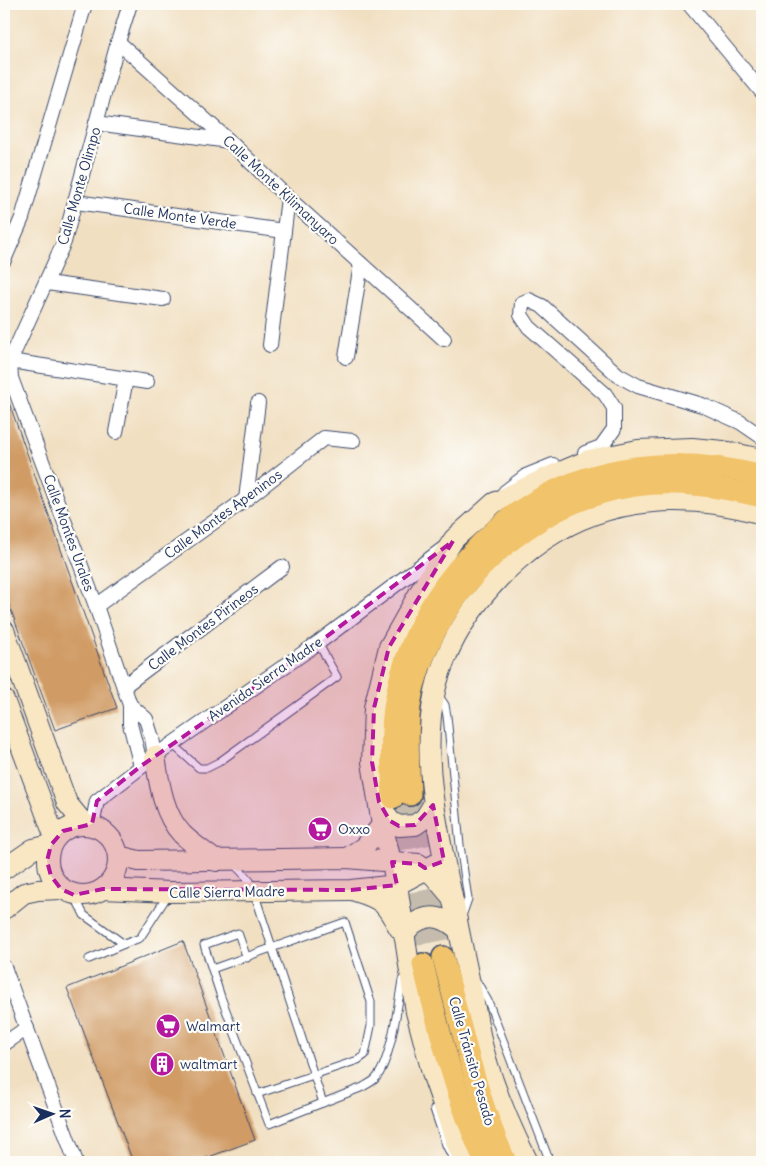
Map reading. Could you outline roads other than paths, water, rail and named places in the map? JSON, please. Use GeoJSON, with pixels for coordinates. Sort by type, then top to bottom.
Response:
{"type":"FeatureCollection","features":[{"type":"Feature","properties":{"kind":"main road"},"geometry":{"type":"LineString","coordinates":[[394,798],[391,754],[392,721],[406,656],[422,622],[444,585],[476,548],[506,520],[522,508],[555,491],[600,474],[647,465],[694,464],[737,469],[762,476]]}},
{"type":"Feature","properties":{"kind":"main road"},"geometry":{"type":"LineString","coordinates":[[394,798],[408,741],[409,716],[414,687],[421,666],[444,618],[464,587],[490,558],[507,544],[531,526],[554,513],[581,501],[618,489],[653,485],[690,485],[720,488],[762,497]]}},
{"type":"Feature","properties":{"kind":"main road","name":"Calle Tránsito Pesado"},"geometry":{"type":"LineString","coordinates":[[411,952],[447,1063],[476,1143],[485,1162]]}},
{"type":"Feature","properties":{"kind":"main road","name":"Calle Tránsito Pesado"},"geometry":{"type":"LineString","coordinates":[[443,957],[475,1081],[506,1162]]}},
{"type":"Feature","properties":{"kind":"street"},"geometry":{"type":"LineString","coordinates":[[4,260],[22,218],[85,4]]}},
{"type":"Feature","properties":{"kind":"street","name":"Calle Monte Olimpo"},"geometry":{"type":"LineString","coordinates":[[10,361],[64,242],[130,4]]}},
{"type":"Feature","properties":{"kind":"street"},"geometry":{"type":"LineString","coordinates":[[689,4],[762,92]]}},
{"type":"Feature","properties":{"kind":"street","name":"Calle Monte Kilimanyaro"},"geometry":{"type":"LineString","coordinates":[[118,42],[444,339]]}},
{"type":"Feature","properties":{"kind":"street"},"geometry":{"type":"LineString","coordinates":[[96,123],[228,141]]}},
{"type":"Feature","properties":{"kind":"street"},"geometry":{"type":"LineString","coordinates":[[270,345],[288,198]]}},
{"type":"Feature","properties":{"kind":"street","name":"Calle Monte Verde"},"geometry":{"type":"LineString","coordinates":[[76,202],[284,231]]}},
{"type":"Feature","properties":{"kind":"street"},"geometry":{"type":"LineString","coordinates":[[346,357],[361,264]]}},
{"type":"Feature","properties":{"kind":"street"},"geometry":{"type":"LineString","coordinates":[[47,283],[164,300]]}},
{"type":"Feature","properties":{"kind":"street"},"geometry":{"type":"LineString","coordinates":[[433,805],[425,818],[415,825],[399,826],[390,821],[394,798],[372,762],[374,708],[389,647],[421,590],[453,541],[516,482],[526,476],[602,447],[614,429],[614,408],[605,394],[529,327],[521,315],[522,303],[530,300],[542,306],[618,375],[638,386],[702,405],[740,422],[762,437]]}},
{"type":"Feature","properties":{"kind":"street"},"geometry":{"type":"LineString","coordinates":[[10,361],[147,382]]}},
{"type":"Feature","properties":{"kind":"street","name":"Calle Montes Urales"},"geometry":{"type":"LineString","coordinates":[[10,361],[11,378],[96,606],[130,705],[146,719],[152,738],[148,761]]}},
{"type":"Feature","properties":{"kind":"street"},"geometry":{"type":"LineString","coordinates":[[116,432],[126,379]]}},
{"type":"Feature","properties":{"kind":"street"},"geometry":{"type":"LineString","coordinates":[[246,499],[258,403]]}},
{"type":"Feature","properties":{"kind":"street","name":"Calle Montes Apeninos"},"geometry":{"type":"LineString","coordinates":[[96,606],[246,499],[324,438],[353,441]]}},
{"type":"Feature","properties":{"kind":"street"},"geometry":{"type":"LineString","coordinates":[[494,503],[589,460],[638,450],[692,448],[730,452],[762,459]]}},
{"type":"Feature","properties":{"kind":"street"},"geometry":{"type":"LineString","coordinates":[[528,1162],[513,1131],[484,1049],[452,896],[452,853],[433,805],[430,740],[435,690],[443,665],[467,618],[496,580],[524,554],[568,526],[596,514],[620,507],[659,501],[696,501],[762,514]]}},
{"type":"Feature","properties":{"kind":"street","name":"Avenida Sierra Madre"},"geometry":{"type":"LineString","coordinates":[[88,826],[97,801],[148,761],[318,643],[453,541]]}},
{"type":"Feature","properties":{"kind":"street","name":"Calle Montes Pirineos"},"geometry":{"type":"LineString","coordinates":[[124,686],[282,567]]}},
{"type":"Feature","properties":{"kind":"street"},"geometry":{"type":"LineString","coordinates":[[4,630],[67,803],[88,826]]}},
{"type":"Feature","properties":{"kind":"street"},"geometry":{"type":"LineString","coordinates":[[4,700],[53,841]]}},
{"type":"Feature","properties":{"kind":"street"},"geometry":{"type":"LineString","coordinates":[[148,761],[173,822],[188,840],[224,861]]}},
{"type":"Feature","properties":{"kind":"street"},"geometry":{"type":"LineString","coordinates":[[339,859],[364,847],[382,825],[394,798]]}},
{"type":"Feature","properties":{"kind":"street"},"geometry":{"type":"LineString","coordinates":[[382,825],[392,862],[411,952]]}},
{"type":"Feature","properties":{"kind":"street"},"geometry":{"type":"LineString","coordinates":[[4,909],[24,893],[38,890],[93,894],[103,889],[112,880],[117,868],[118,856],[113,843],[104,832],[88,826],[74,826],[63,830],[53,841],[47,861],[51,876],[68,892]]}},
{"type":"Feature","properties":{"kind":"street"},"geometry":{"type":"LineString","coordinates":[[4,869],[33,848],[53,841]]}},
{"type":"Feature","properties":{"kind":"street"},"geometry":{"type":"LineString","coordinates":[[351,890],[397,885],[452,853]]}},
{"type":"Feature","properties":{"kind":"street"},"geometry":{"type":"LineString","coordinates":[[118,856],[139,860],[339,859],[419,864],[452,896]]}},
{"type":"Feature","properties":{"kind":"street","name":"Calle Sierra Madre"},"geometry":{"type":"LineString","coordinates":[[103,889],[170,892],[351,890]]}},
{"type":"Feature","properties":{"kind":"street"},"geometry":{"type":"LineString","coordinates":[[351,890],[381,900],[389,909],[411,952]]}},
{"type":"Feature","properties":{"kind":"street"},"geometry":{"type":"LineString","coordinates":[[458,929],[443,919],[431,918],[417,920],[407,929],[416,1012],[433,1076],[458,1147],[466,1162]]}},
{"type":"Feature","properties":{"kind":"street"},"geometry":{"type":"LineString","coordinates":[[4,967],[76,1162]]}},
{"type":"Feature","properties":{"kind":"street"},"geometry":{"type":"LineString","coordinates":[[4,1044],[27,1028]]}},
{"type":"Feature","properties":{"kind":"lane"},"geometry":{"type":"LineString","coordinates":[[172,744],[199,768],[206,768],[219,762],[337,677],[318,643]]}},
{"type":"Feature","properties":{"kind":"lane"},"geometry":{"type":"LineString","coordinates":[[435,690],[444,705],[447,716],[452,853],[468,899],[458,929]]}},
{"type":"Feature","properties":{"kind":"lane"},"geometry":{"type":"LineString","coordinates":[[224,861],[250,881],[323,1103]]}},
{"type":"Feature","properties":{"kind":"lane"},"geometry":{"type":"LineString","coordinates":[[68,892],[84,915],[124,944]]}},
{"type":"Feature","properties":{"kind":"lane"},"geometry":{"type":"LineString","coordinates":[[89,959],[140,938],[170,892]]}},
{"type":"Feature","properties":{"kind":"lane"},"geometry":{"type":"LineString","coordinates":[[212,969],[345,922],[371,1002],[371,1026],[365,1055],[358,1060],[258,1094]]}},
{"type":"Feature","properties":{"kind":"lane"},"geometry":{"type":"LineString","coordinates":[[247,958],[238,933],[204,945],[269,1124],[363,1087],[375,1079],[382,1069],[388,1050],[402,980],[411,952]]}},
{"type":"Feature","properties":{"kind":"lane"},"geometry":{"type":"LineString","coordinates":[[468,971],[488,1001],[550,1162]]}},
{"type":"Feature","properties":{"kind":"lane"},"geometry":{"type":"LineString","coordinates":[[402,980],[426,1080]]}},
{"type":"Feature","properties":{"kind":"lane"},"geometry":{"type":"LineString","coordinates":[[431,1098],[446,1145],[455,1162]]}},
{"type":"Feature","properties":{"kind":"waterway"},"geometry":{"type":"LineString","coordinates":[[757,4],[762,9]]}},
{"type":"Feature","properties":{"kind":"tunnel"},"geometry":{"type":"LineString","coordinates":[[410,795],[443,957]]}},
{"type":"Feature","properties":{"kind":"tunnel"},"geometry":{"type":"LineString","coordinates":[[393,798],[423,964]]}},
{"type":"Feature","properties":{"kind":"place","name":"Oxxo"},"geometry":{"type":"Point","coordinates":[320,829]}},
{"type":"Feature","properties":{"kind":"place","name":"Walmart"},"geometry":{"type":"Point","coordinates":[168,1026]}},
{"type":"Feature","properties":{"kind":"place","name":"waltmart"},"geometry":{"type":"Point","coordinates":[162,1064]}}]}
